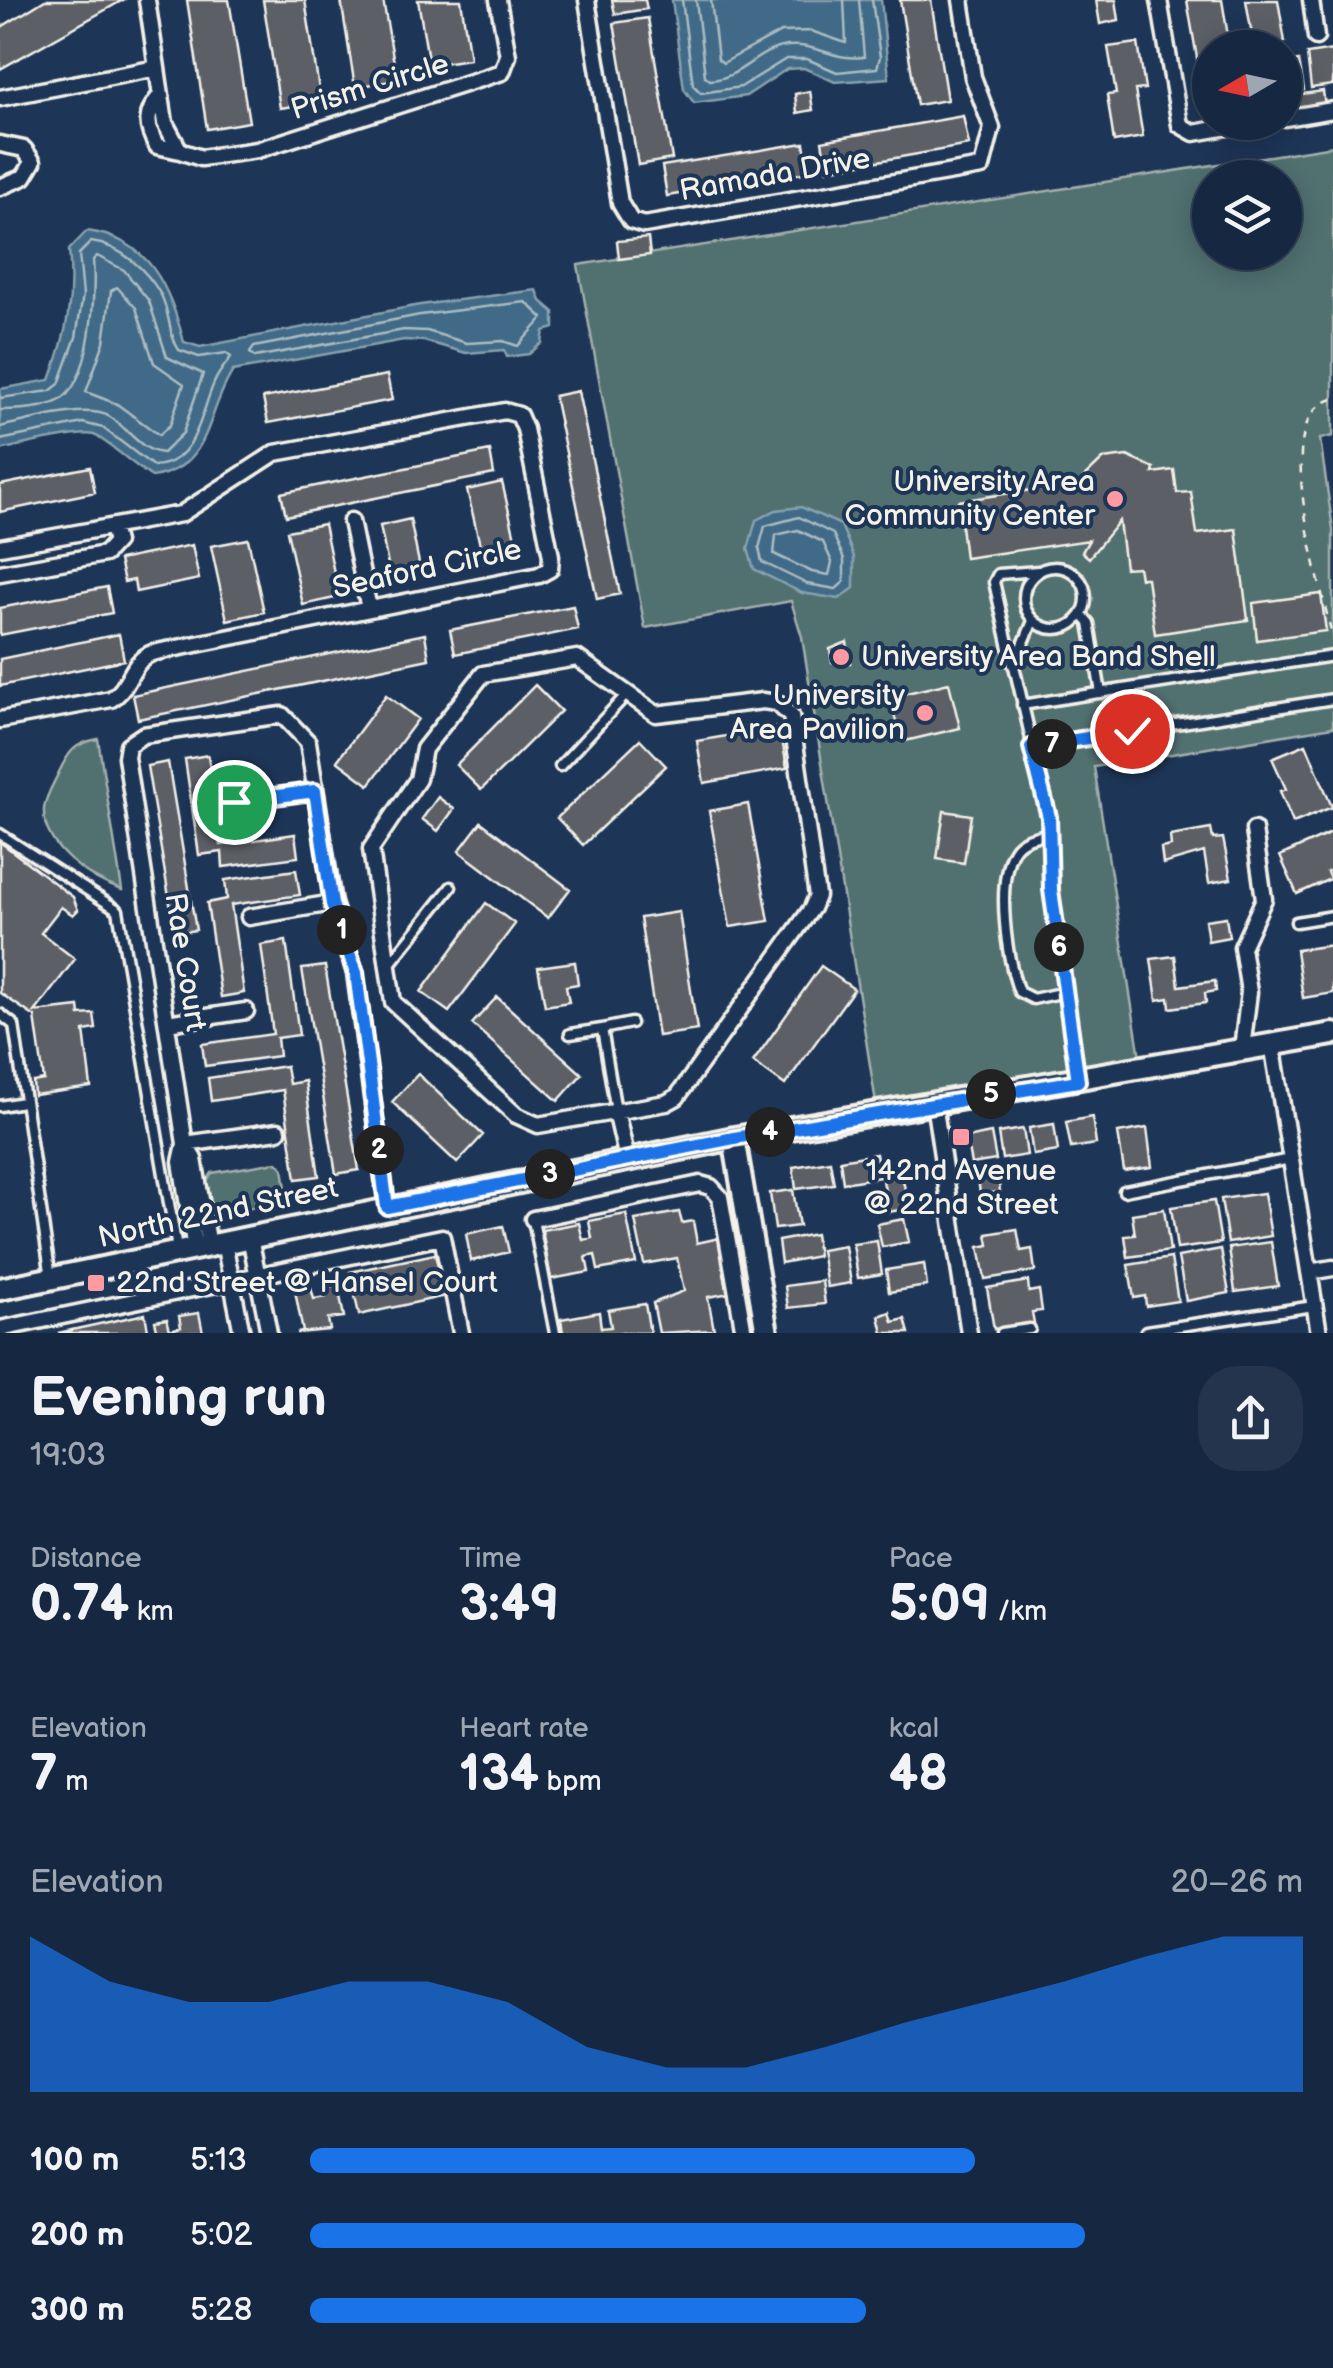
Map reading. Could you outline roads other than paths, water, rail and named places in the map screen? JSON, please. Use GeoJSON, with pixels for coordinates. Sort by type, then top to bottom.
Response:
{"type":"FeatureCollection","features":[{"type":"Feature","properties":{"kind":"street","name":"Prism Circle"},"geometry":{"type":"LineString","coordinates":[[147,0],[162,95],[148,114],[149,132],[157,146],[201,158],[257,150],[490,80],[502,72],[508,56],[498,0]]}},
{"type":"Feature","properties":{"kind":"street","name":"Ramada Drive"},"geometry":{"type":"LineString","coordinates":[[586,0],[620,203],[631,221],[644,225],[982,167],[992,128],[973,77],[961,0]]}},
{"type":"Feature","properties":{"kind":"street"},"geometry":{"type":"LineString","coordinates":[[1159,0],[1180,124],[1192,131]]}},
{"type":"Feature","properties":{"kind":"street"},"geometry":{"type":"LineString","coordinates":[[1311,0],[1316,37]]}},
{"type":"Feature","properties":{"kind":"street"},"geometry":{"type":"LineString","coordinates":[[0,98],[157,68]]}},
{"type":"Feature","properties":{"kind":"street"},"geometry":{"type":"LineString","coordinates":[[1302,115],[1333,110]]}},
{"type":"Feature","properties":{"kind":"street"},"geometry":{"type":"LineString","coordinates":[[0,144],[24,149],[33,162],[24,177],[0,188]]}},
{"type":"Feature","properties":{"kind":"street","name":"Seaford Circle"},"geometry":{"type":"LineString","coordinates":[[0,547],[190,510],[274,454],[505,411],[520,415],[551,556],[550,569],[539,575],[152,653],[138,660],[124,689],[111,698],[0,720]]}},
{"type":"Feature","properties":{"kind":"street"},"geometry":{"type":"LineString","coordinates":[[351,521],[369,609]]}},
{"type":"Feature","properties":{"kind":"street"},"geometry":{"type":"LineString","coordinates":[[0,573],[105,554],[116,542],[112,527]]}},
{"type":"Feature","properties":{"kind":"street"},"geometry":{"type":"LineString","coordinates":[[577,658],[628,692],[656,714],[666,716],[763,701],[777,704],[790,716],[816,896],[684,1088],[666,1103],[538,1125],[527,1122],[393,1002],[372,849],[418,779],[424,749],[483,674],[577,658]]}},
{"type":"Feature","properties":{"kind":"street","name":"Rae Court"},"geometry":{"type":"LineString","coordinates":[[242,1333],[231,1279],[201,1248],[182,1162],[185,1144],[126,757],[128,745],[142,735],[282,715],[308,742],[315,791]]}},
{"type":"Feature","properties":{"kind":"street"},"geometry":{"type":"LineString","coordinates":[[234,802],[315,791],[332,904],[356,973],[387,1207]]}},
{"type":"Feature","properties":{"kind":"street"},"geometry":{"type":"LineString","coordinates":[[1242,1049],[1249,992],[1242,947],[1264,899],[1254,830]]}},
{"type":"Feature","properties":{"kind":"street"},"geometry":{"type":"LineString","coordinates":[[249,917],[332,904]]}},
{"type":"Feature","properties":{"kind":"street"},"geometry":{"type":"LineString","coordinates":[[167,1024],[246,1012]]}},
{"type":"Feature","properties":{"kind":"street","name":"North 22nd Street"},"geometry":{"type":"LineString","coordinates":[[0,1288],[734,1138],[1333,1034]]}},
{"type":"Feature","properties":{"kind":"street"},"geometry":{"type":"LineString","coordinates":[[1272,1044],[1319,1333]]}},
{"type":"Feature","properties":{"kind":"street"},"geometry":{"type":"LineString","coordinates":[[934,1103],[969,1333]]}},
{"type":"Feature","properties":{"kind":"street"},"geometry":{"type":"LineString","coordinates":[[616,1111],[626,1159]]}},
{"type":"Feature","properties":{"kind":"street"},"geometry":{"type":"LineString","coordinates":[[185,1144],[278,1131]]}},
{"type":"Feature","properties":{"kind":"street"},"geometry":{"type":"LineString","coordinates":[[734,1138],[767,1333]]}},
{"type":"Feature","properties":{"kind":"street"},"geometry":{"type":"LineString","coordinates":[[533,1218],[700,1184],[710,1187],[720,1198],[744,1333]]}},
{"type":"Feature","properties":{"kind":"street"},"geometry":{"type":"LineString","coordinates":[[250,1237],[269,1333]]}},
{"type":"Feature","properties":{"kind":"street"},"geometry":{"type":"LineString","coordinates":[[0,1329],[442,1237],[460,1333]]}},
{"type":"Feature","properties":{"kind":"street"},"geometry":{"type":"LineString","coordinates":[[1309,1272],[1333,1268]]}},
{"type":"Feature","properties":{"kind":"lane"},"geometry":{"type":"LineString","coordinates":[[1034,621],[1059,629],[1082,615],[1087,595],[1078,576],[1059,566],[998,574],[994,582],[1050,833],[1051,890],[1078,1081]]}},
{"type":"Feature","properties":{"kind":"lane"},"geometry":{"type":"LineString","coordinates":[[1014,666],[1034,621],[1024,595],[1038,571]]}},
{"type":"Feature","properties":{"kind":"lane"},"geometry":{"type":"LineString","coordinates":[[1082,615],[1090,622],[1101,693]]}},
{"type":"Feature","properties":{"kind":"lane"},"geometry":{"type":"LineString","coordinates":[[1022,705],[1333,656]]}},
{"type":"Feature","properties":{"kind":"lane"},"geometry":{"type":"LineString","coordinates":[[560,766],[628,692]]}},
{"type":"Feature","properties":{"kind":"lane"},"geometry":{"type":"LineString","coordinates":[[1031,747],[1333,699]]}},
{"type":"Feature","properties":{"kind":"lane"},"geometry":{"type":"LineString","coordinates":[[1050,833],[1026,840],[1014,850],[1006,884],[1006,925],[1020,992],[1033,999],[1065,992]]}},
{"type":"Feature","properties":{"kind":"lane"},"geometry":{"type":"LineString","coordinates":[[0,834],[118,910],[201,1248]]}},
{"type":"Feature","properties":{"kind":"lane"},"geometry":{"type":"LineString","coordinates":[[386,968],[451,887]]}},
{"type":"Feature","properties":{"kind":"lane"},"geometry":{"type":"LineString","coordinates":[[1296,922],[1333,916]]}},
{"type":"Feature","properties":{"kind":"lane"},"geometry":{"type":"LineString","coordinates":[[0,1014],[14,1025],[51,1278]]}},
{"type":"Feature","properties":{"kind":"lane"},"geometry":{"type":"LineString","coordinates":[[570,1034],[631,1023]]}},
{"type":"Feature","properties":{"kind":"lane"},"geometry":{"type":"LineString","coordinates":[[602,1028],[616,1111]]}},
{"type":"Feature","properties":{"kind":"lane"},"geometry":{"type":"LineString","coordinates":[[0,1106],[23,1102]]}},
{"type":"Feature","properties":{"kind":"lane"},"geometry":{"type":"LineString","coordinates":[[1124,1191],[1291,1159]]}},
{"type":"Feature","properties":{"kind":"lane"},"geometry":{"type":"LineString","coordinates":[[533,1218],[556,1333]]}},
{"type":"Feature","properties":{"kind":"lane"},"geometry":{"type":"LineString","coordinates":[[1146,1331],[1314,1306]]}},
{"type":"Feature","properties":{"kind":"lane"},"geometry":{"type":"LineString","coordinates":[[1002,1333],[1030,1329]]}},
{"type":"Feature","properties":{"kind":"water"},"geometry":{"type":"Polygon","coordinates":[[[672,0],[881,0],[889,78],[835,82],[804,68],[787,69],[746,96],[694,103],[684,89],[672,0]]]}},
{"type":"Feature","properties":{"kind":"water"},"geometry":{"type":"Polygon","coordinates":[[[87,231],[127,244],[141,255],[163,285],[184,342],[200,347],[420,305],[537,290],[541,301],[554,312],[554,328],[544,331],[542,343],[529,354],[507,357],[504,350],[466,353],[424,341],[404,340],[233,371],[197,450],[172,471],[152,477],[94,435],[0,450],[0,389],[50,380],[68,316],[69,250],[87,231]]]}},
{"type":"Feature","properties":{"kind":"water"},"geometry":{"type":"Polygon","coordinates":[[[801,507],[841,525],[854,557],[854,588],[839,599],[802,593],[754,569],[748,549],[756,520],[776,510],[801,507]]]}},
{"type":"Feature","properties":{"kind":"place","name":"University Area Community Center"},"geometry":{"type":"Point","coordinates":[1115,499]}},
{"type":"Feature","properties":{"kind":"place","name":"University Area Band Shell"},"geometry":{"type":"Point","coordinates":[841,657]}},
{"type":"Feature","properties":{"kind":"place","name":"University Area Pavilion"},"geometry":{"type":"Point","coordinates":[925,713]}},
{"type":"Feature","properties":{"kind":"place","name":"142nd Avenue @ 22nd Street"},"geometry":{"type":"Point","coordinates":[961,1137]}},
{"type":"Feature","properties":{"kind":"place","name":"22nd Street @ Hansel Court"},"geometry":{"type":"Point","coordinates":[96,1283]}}]}
